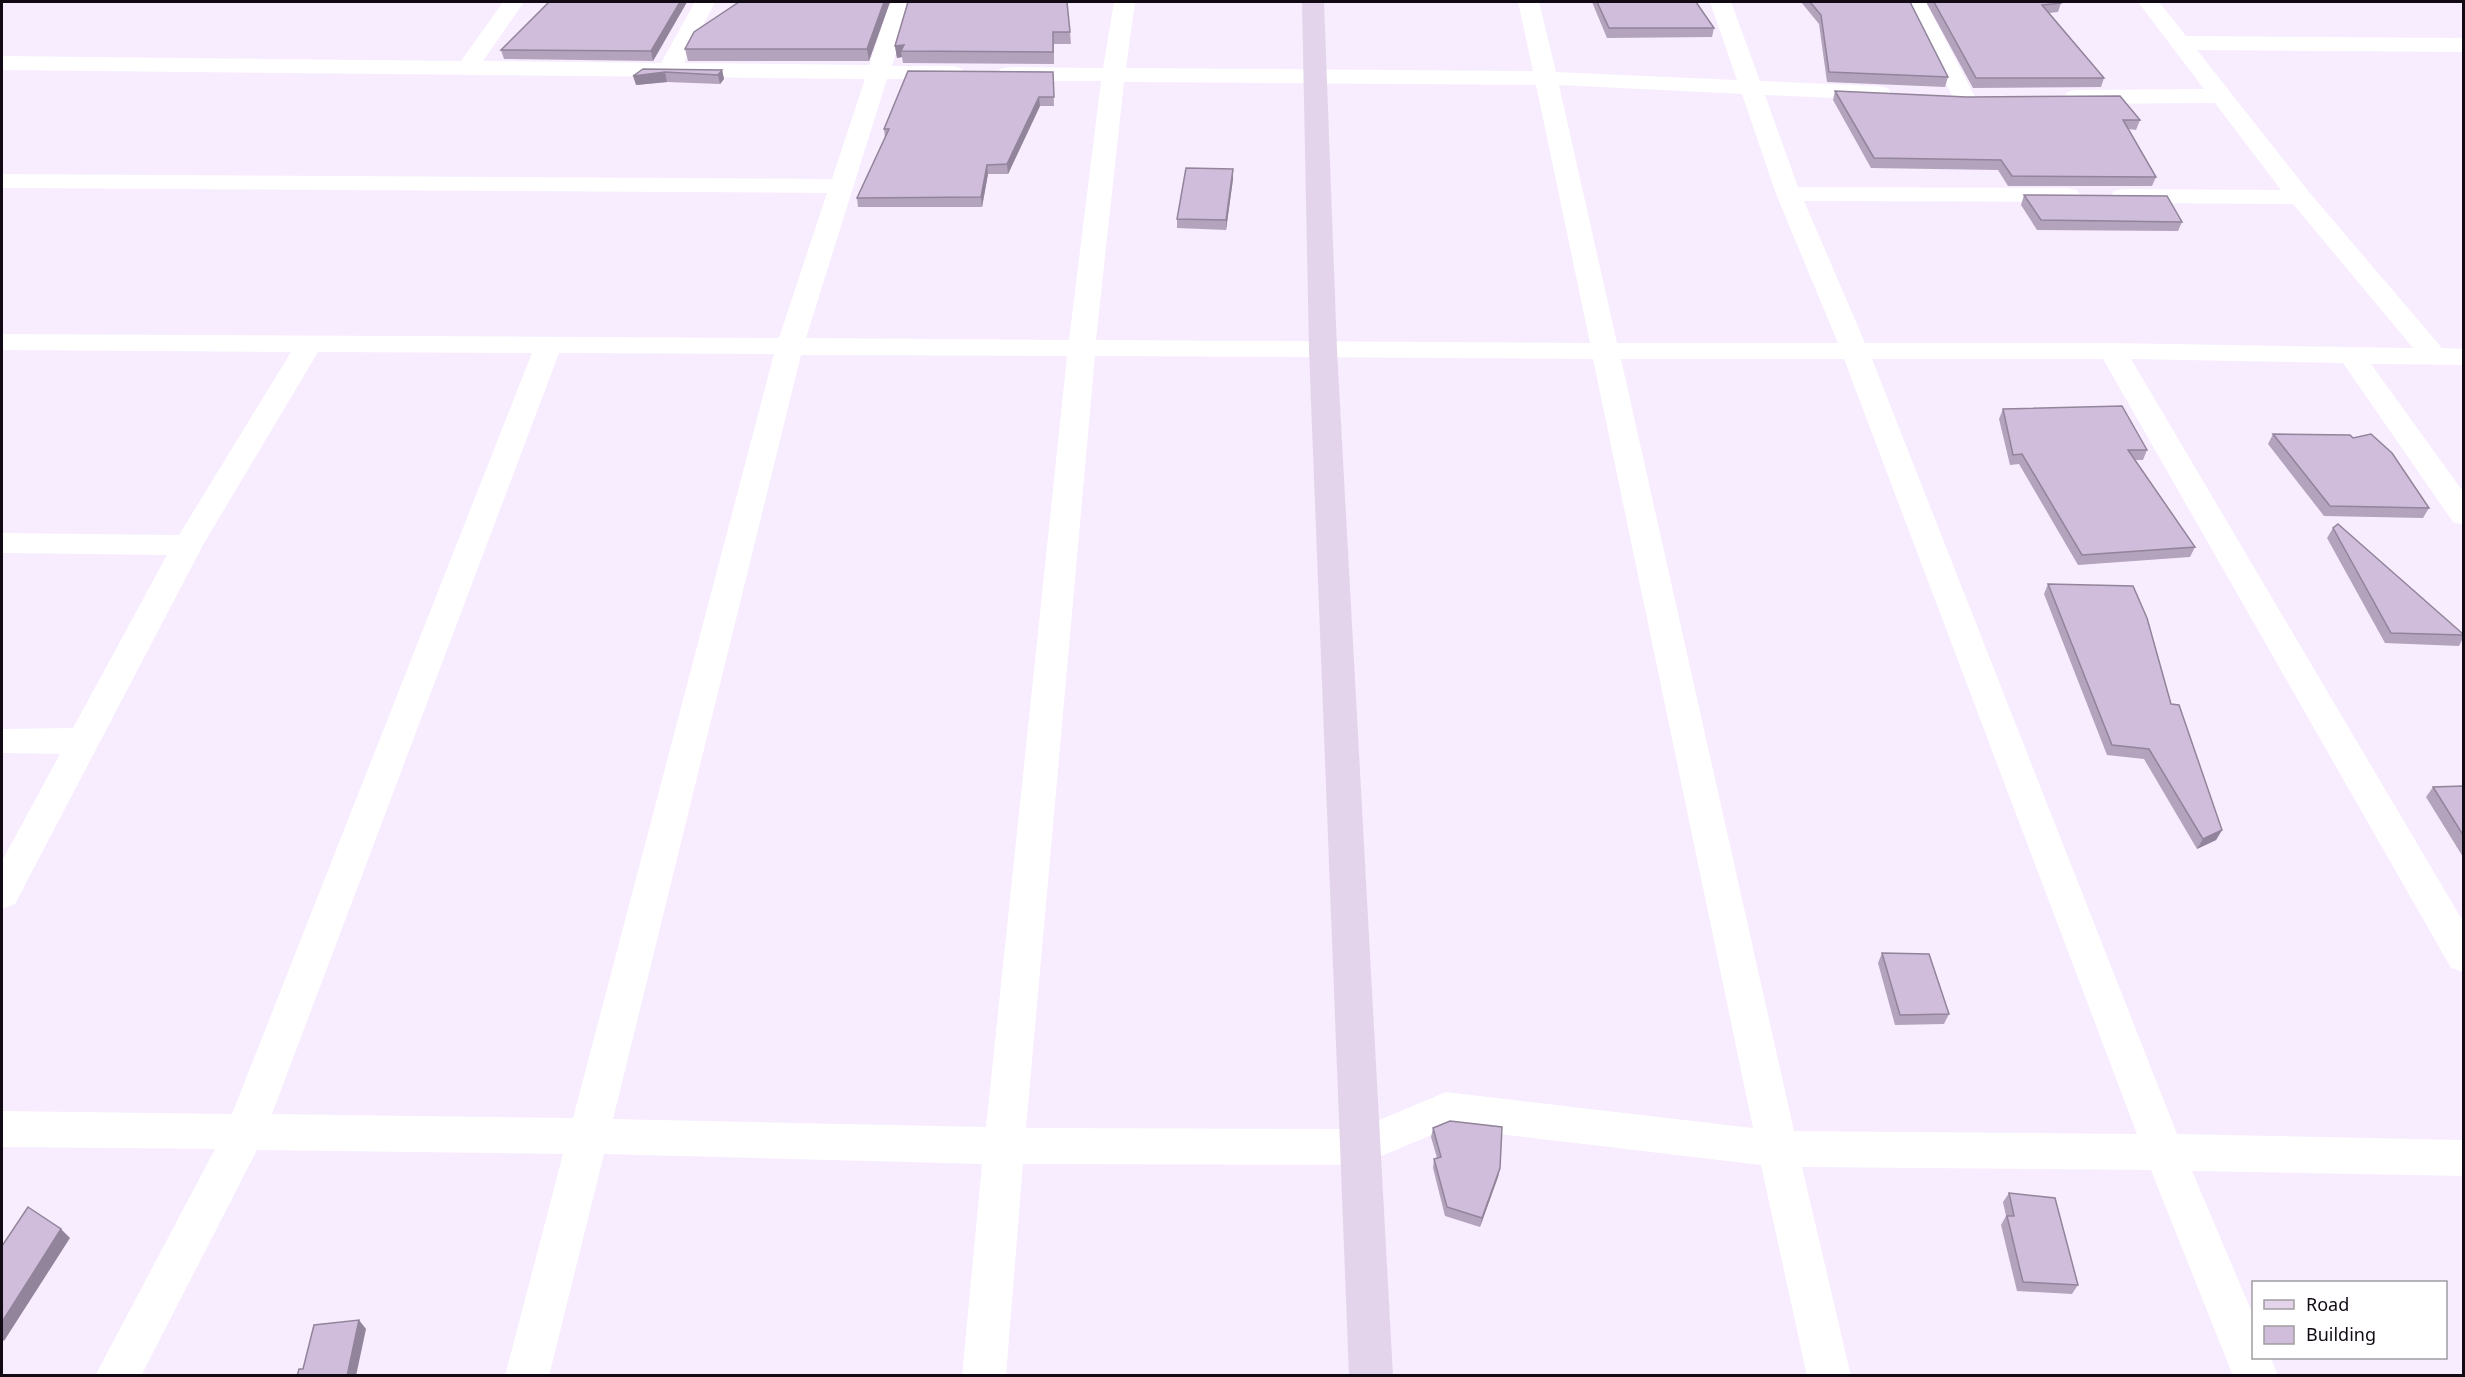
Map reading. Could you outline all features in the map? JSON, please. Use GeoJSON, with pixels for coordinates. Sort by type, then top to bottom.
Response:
{"type":"FeatureCollection","features":[{"type":"Feature","properties":{"kind":"street"},"geometry":{"type":"LineString","coordinates":[[467,68],[513,2]]}},
{"type":"Feature","properties":{"kind":"street"},"geometry":{"type":"LineString","coordinates":[[669,70],[705,2]]}},
{"type":"Feature","properties":{"kind":"street"},"geometry":{"type":"LineString","coordinates":[[527,1376],[790,346],[901,2]]}},
{"type":"Feature","properties":{"kind":"street"},"geometry":{"type":"LineString","coordinates":[[984,1376],[1003,1146],[1082,348],[1112,74],[1124,2]]}},
{"type":"Feature","properties":{"kind":"street"},"geometry":{"type":"LineString","coordinates":[[1313,2],[1323,350],[1371,1376]]}},
{"type":"Feature","properties":{"kind":"street"},"geometry":{"type":"LineString","coordinates":[[1529,2],[1607,351],[1776,1149],[1829,1376]]}},
{"type":"Feature","properties":{"kind":"street"},"geometry":{"type":"LineString","coordinates":[[1721,2],[1788,194],[1855,351],[2164,1152],[2256,1376]]}},
{"type":"Feature","properties":{"kind":"street"},"geometry":{"type":"LineString","coordinates":[[1915,2],[1964,97]]}},
{"type":"Feature","properties":{"kind":"street"},"geometry":{"type":"LineString","coordinates":[[2148,2],[2300,196],[2435,357]]}},
{"type":"Feature","properties":{"kind":"street"},"geometry":{"type":"LineString","coordinates":[[2181,43],[2463,45]]}},
{"type":"Feature","properties":{"kind":"street"},"geometry":{"type":"LineString","coordinates":[[2,63],[1546,78],[1904,94]]}},
{"type":"Feature","properties":{"kind":"street"},"geometry":{"type":"LineString","coordinates":[[1940,96],[1988,97]]}},
{"type":"Feature","properties":{"kind":"street"},"geometry":{"type":"LineString","coordinates":[[2057,97],[2221,96]]}},
{"type":"Feature","properties":{"kind":"street"},"geometry":{"type":"LineString","coordinates":[[2,182],[840,186]]}},
{"type":"Feature","properties":{"kind":"street"},"geometry":{"type":"LineString","coordinates":[[1788,194],[2300,196]]}},
{"type":"Feature","properties":{"kind":"street"},"geometry":{"type":"LineString","coordinates":[[2,342],[1323,350],[2112,351],[2463,357]]}},
{"type":"Feature","properties":{"kind":"street"},"geometry":{"type":"LineString","coordinates":[[2,894],[189,545],[309,344]]}},
{"type":"Feature","properties":{"kind":"street"},"geometry":{"type":"LineString","coordinates":[[117,1376],[245,1133],[549,345]]}},
{"type":"Feature","properties":{"kind":"street"},"geometry":{"type":"LineString","coordinates":[[2112,351],[2463,957]]}},
{"type":"Feature","properties":{"kind":"street"},"geometry":{"type":"LineString","coordinates":[[2351,355],[2463,515]]}},
{"type":"Feature","properties":{"kind":"street"},"geometry":{"type":"LineString","coordinates":[[2,543],[189,545]]}},
{"type":"Feature","properties":{"kind":"street"},"geometry":{"type":"LineString","coordinates":[[2,741],[84,741]]}},
{"type":"Feature","properties":{"kind":"street"},"geometry":{"type":"LineString","coordinates":[[2,1129],[588,1136],[1003,1146],[1360,1147],[1446,1110],[1776,1149],[2164,1152],[2463,1158]]}},
{"type":"Feature","properties":{"kind":"building"},"geometry":{"type":"Polygon","coordinates":[[[549,2],[680,2],[651,51],[501,50],[549,2]]]}},
{"type":"Feature","properties":{"kind":"building"},"geometry":{"type":"Polygon","coordinates":[[[739,2],[884,2],[867,49],[685,49],[694,32],[739,2]]]}},
{"type":"Feature","properties":{"kind":"building"},"geometry":{"type":"Polygon","coordinates":[[[908,2],[1067,2],[1070,32],[1053,32],[1053,52],[901,51],[904,45],[895,46],[908,2]]]}},
{"type":"Feature","properties":{"kind":"building"},"geometry":{"type":"Polygon","coordinates":[[[1597,2],[1696,2],[1714,28],[1609,28],[1597,2]]]}},
{"type":"Feature","properties":{"kind":"building"},"geometry":{"type":"Polygon","coordinates":[[[1810,2],[1910,2],[1948,77],[1829,72],[1821,15],[1810,2]]]}},
{"type":"Feature","properties":{"kind":"building"},"geometry":{"type":"Polygon","coordinates":[[[1934,2],[2060,2],[2042,5],[2104,78],[1976,78],[1934,2]]]}},
{"type":"Feature","properties":{"kind":"building"},"geometry":{"type":"Polygon","coordinates":[[[643,69],[722,70],[718,75],[665,72],[633,76],[643,69]]]}},
{"type":"Feature","properties":{"kind":"building"},"geometry":{"type":"Polygon","coordinates":[[[908,71],[1053,72],[1054,97],[1039,97],[1007,164],[987,165],[981,197],[857,198],[889,129],[884,129],[908,71]]]}},
{"type":"Feature","properties":{"kind":"building"},"geometry":{"type":"Polygon","coordinates":[[[1835,91],[1967,97],[2120,96],[2140,120],[2123,120],[2156,177],[2012,176],[2001,160],[1874,158],[1835,91]]]}},
{"type":"Feature","properties":{"kind":"building"},"geometry":{"type":"Polygon","coordinates":[[[1186,168],[1233,169],[1226,220],[1177,219],[1186,168]]]}},
{"type":"Feature","properties":{"kind":"building"},"geometry":{"type":"Polygon","coordinates":[[[2024,195],[2167,196],[2182,222],[2041,220],[2024,195]]]}},
{"type":"Feature","properties":{"kind":"building"},"geometry":{"type":"Polygon","coordinates":[[[2122,406],[2147,450],[2128,450],[2195,547],[2082,555],[2022,454],[2013,455],[2003,409],[2122,406]]]}},
{"type":"Feature","properties":{"kind":"building"},"geometry":{"type":"Polygon","coordinates":[[[2273,434],[2350,435],[2353,438],[2371,434],[2392,453],[2429,508],[2330,506],[2273,434]]]}},
{"type":"Feature","properties":{"kind":"building"},"geometry":{"type":"Polygon","coordinates":[[[2338,524],[2463,635],[2391,633],[2333,528],[2338,524]]]}},
{"type":"Feature","properties":{"kind":"building"},"geometry":{"type":"Polygon","coordinates":[[[2048,584],[2133,586],[2147,618],[2171,704],[2179,705],[2222,830],[2203,839],[2149,749],[2112,745],[2048,584]]]}},
{"type":"Feature","properties":{"kind":"building"},"geometry":{"type":"Polygon","coordinates":[[[2463,786],[2463,835],[2433,787],[2463,786]]]}},
{"type":"Feature","properties":{"kind":"building"},"geometry":{"type":"Polygon","coordinates":[[[1882,953],[1929,954],[1949,1014],[1900,1015],[1882,953]]]}},
{"type":"Feature","properties":{"kind":"building"},"geometry":{"type":"Polygon","coordinates":[[[1450,1121],[1502,1127],[1500,1168],[1482,1218],[1447,1207],[1434,1159],[1441,1157],[1433,1128],[1450,1121]]]}},
{"type":"Feature","properties":{"kind":"building"},"geometry":{"type":"Polygon","coordinates":[[[2009,1193],[2055,1198],[2078,1285],[2023,1282],[2007,1216],[2014,1216],[2009,1193]]]}},
{"type":"Feature","properties":{"kind":"building"},"geometry":{"type":"Polygon","coordinates":[[[28,1207],[61,1229],[2,1322],[2,1246],[28,1207]]]}},
{"type":"Feature","properties":{"kind":"building"},"geometry":{"type":"Polygon","coordinates":[[[359,1320],[347,1376],[297,1376],[299,1369],[303,1369],[314,1325],[359,1320]]]}}]}
